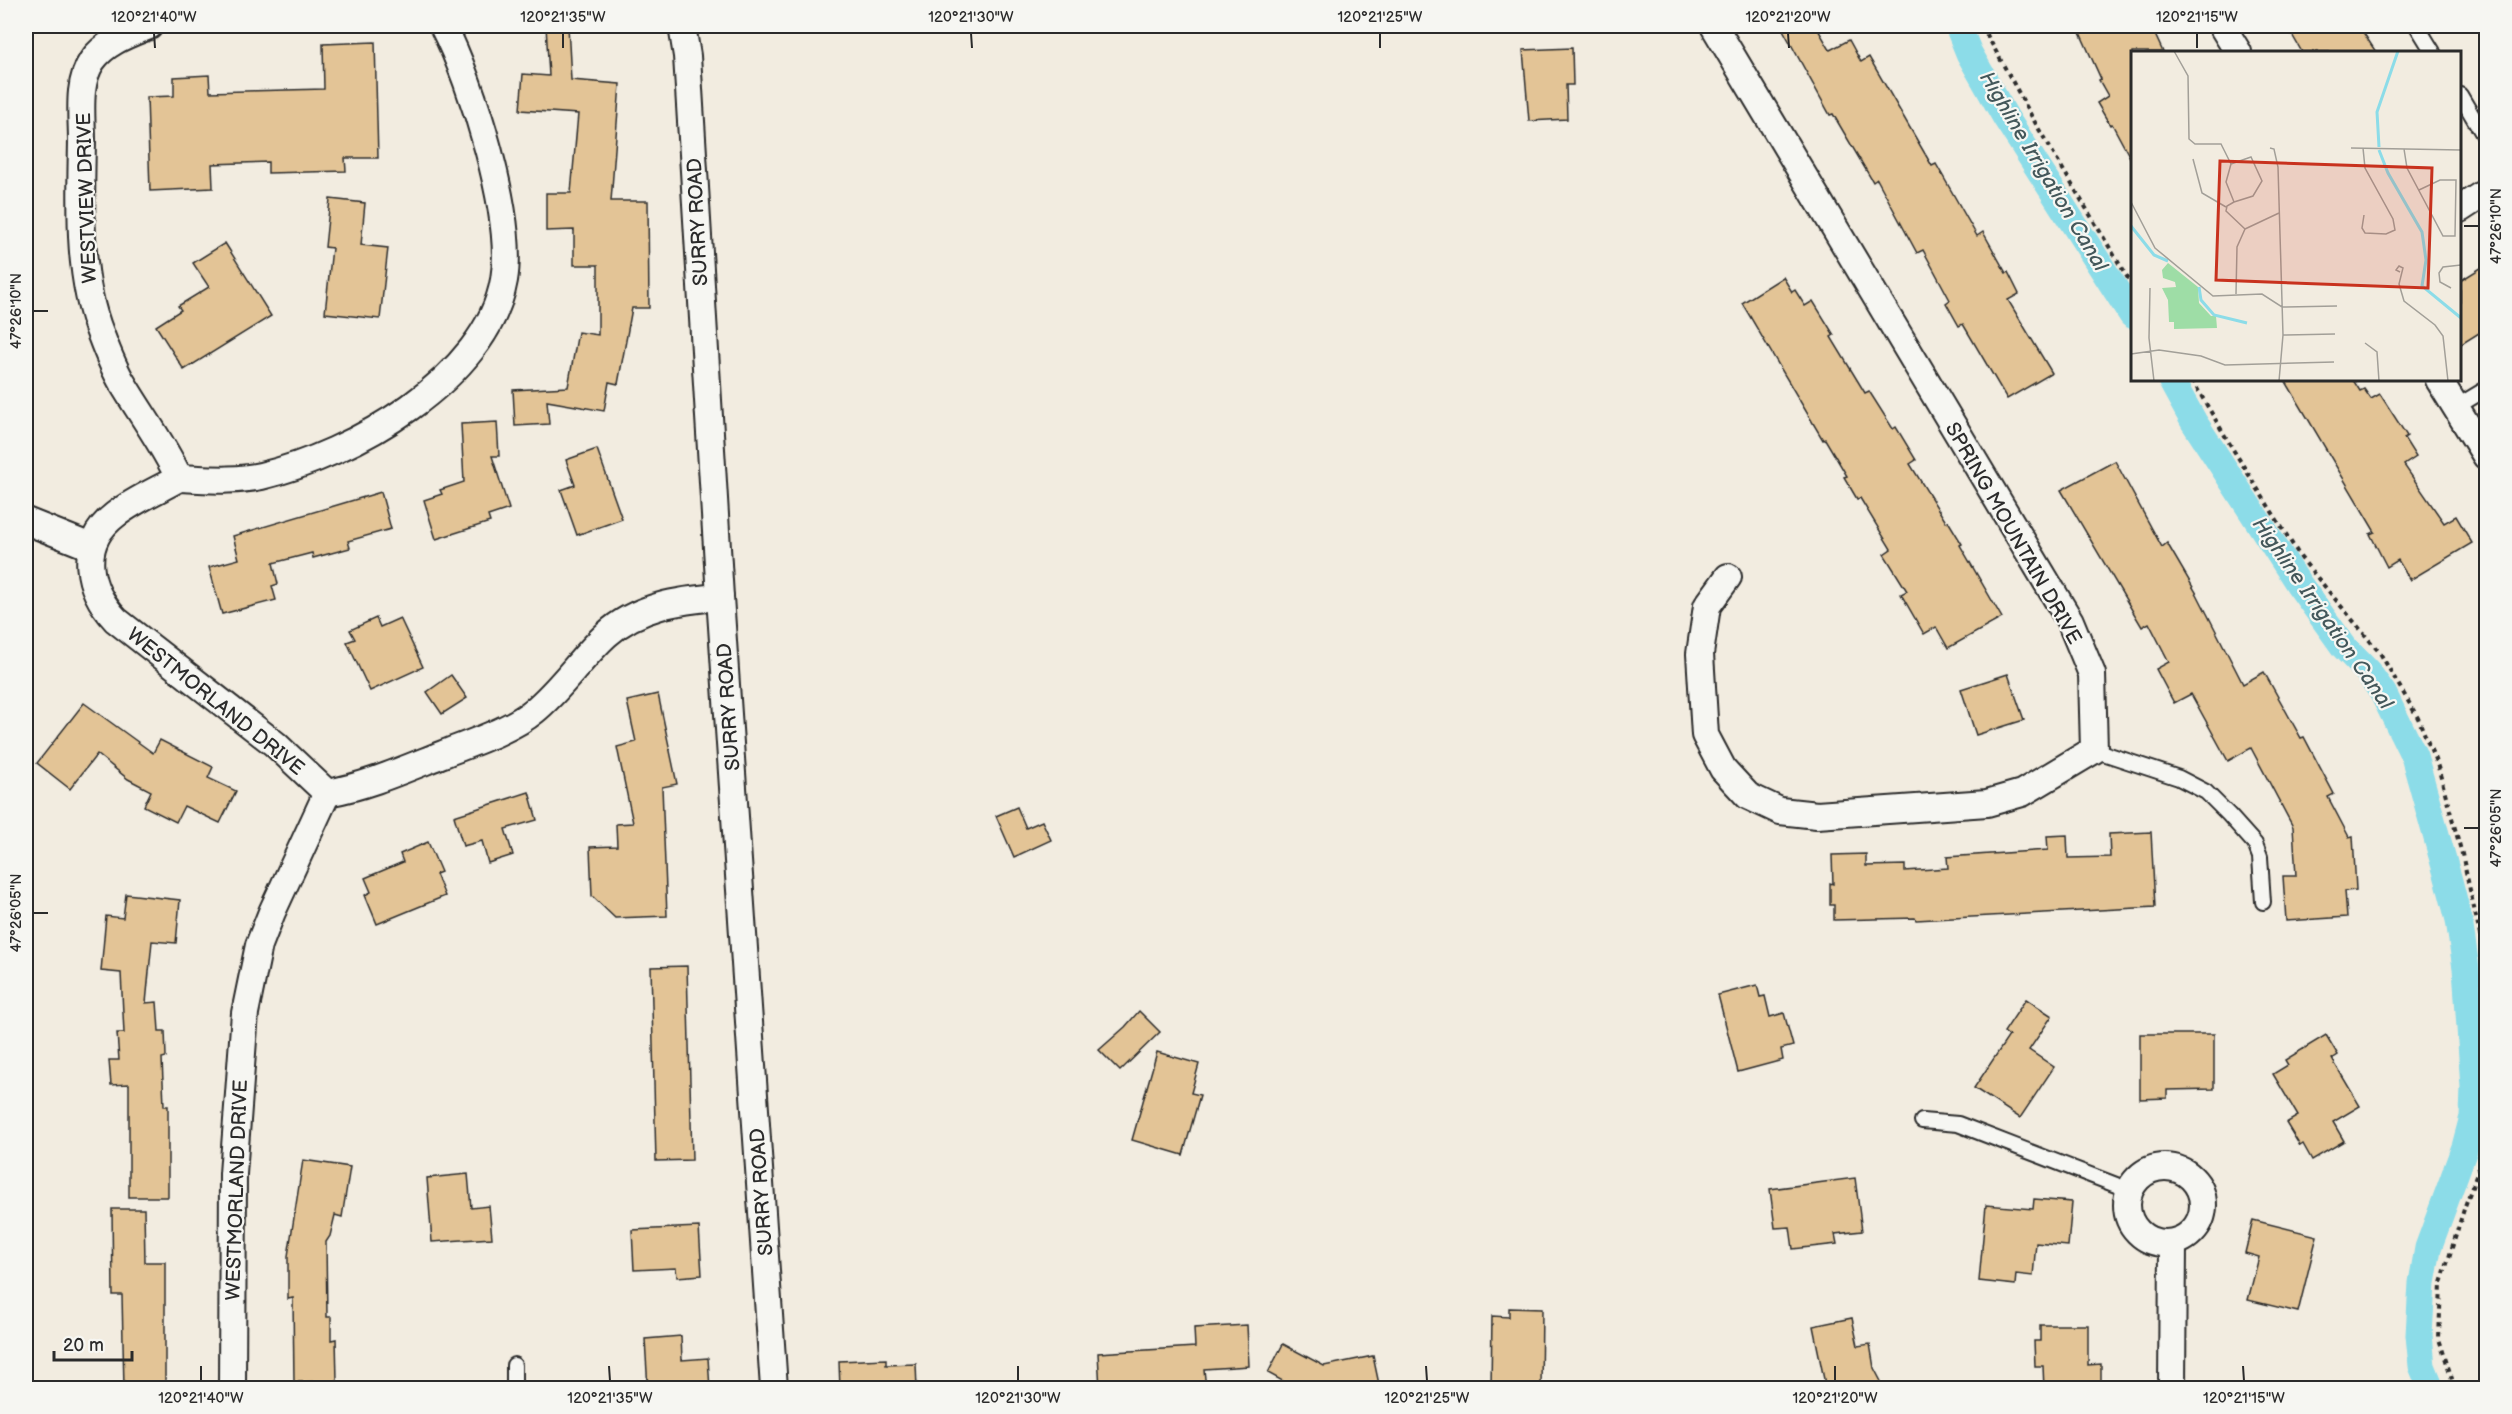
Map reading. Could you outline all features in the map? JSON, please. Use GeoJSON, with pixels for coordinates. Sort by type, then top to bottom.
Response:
{"type":"FeatureCollection","features":[{"type":"Feature","properties":{"kind":"street"},"geometry":{"type":"LineString","coordinates":[[26,521],[91,547],[100,529],[114,515],[180,478],[225,480],[260,476],[302,463],[350,444],[395,417],[434,387],[474,349],[490,323],[504,280],[506,246],[501,208],[474,106],[443,26]]}},
{"type":"Feature","properties":{"kind":"street","name":"SURRY ROAD"},"geometry":{"type":"LineString","coordinates":[[682,26],[687,56],[720,597],[774,1389]]}},
{"type":"Feature","properties":{"kind":"street","name":"SPRING MOUNTAIN DRIVE"},"geometry":{"type":"LineString","coordinates":[[1714,26],[2070,621],[2092,674],[2094,750]]}},
{"type":"Feature","properties":{"kind":"street"},"geometry":{"type":"LineString","coordinates":[[2222,26],[2237,51]]}},
{"type":"Feature","properties":{"kind":"street","name":"WESTVIEW DRIVE"},"geometry":{"type":"LineString","coordinates":[[134,28],[98,53],[91,62],[84,80],[81,169],[84,251],[92,306],[108,352],[122,383],[169,455],[180,478]]}},
{"type":"Feature","properties":{"kind":"street"},"geometry":{"type":"LineString","coordinates":[[2461,207],[2487,192]]}},
{"type":"Feature","properties":{"kind":"street"},"geometry":{"type":"LineString","coordinates":[[2440,381],[2487,456]]}},
{"type":"Feature","properties":{"kind":"street","name":"WESTMORLAND DRIVE"},"geometry":{"type":"LineString","coordinates":[[91,547],[89,564],[91,579],[98,597],[111,614],[137,638],[275,744],[327,794],[263,934],[245,1013],[233,1174],[232,1389]]}},
{"type":"Feature","properties":{"kind":"street"},"geometry":{"type":"LineString","coordinates":[[1728,577],[1707,606],[1700,654],[1705,735],[1723,770],[1748,796],[1780,811],[1817,815],[1986,803],[2022,793],[2094,750]]}},
{"type":"Feature","properties":{"kind":"street"},"geometry":{"type":"LineString","coordinates":[[327,794],[366,784],[467,744],[532,713],[607,634],[630,619],[655,607],[681,600],[720,597]]}},
{"type":"Feature","properties":{"kind":"street"},"geometry":{"type":"LineString","coordinates":[[2168,1167],[2180,1170],[2194,1181],[2202,1197],[2203,1209],[2194,1230],[2173,1243],[2161,1244],[2139,1234],[2127,1214],[2126,1202],[2135,1180],[2145,1172],[2156,1168],[2168,1167]]}},
{"type":"Feature","properties":{"kind":"street"},"geometry":{"type":"LineString","coordinates":[[2172,1389],[2173,1243]]}},
{"type":"Feature","properties":{"kind":"lane"},"geometry":{"type":"LineString","coordinates":[[2417,26],[2432,51]]}},
{"type":"Feature","properties":{"kind":"lane"},"geometry":{"type":"LineString","coordinates":[[2461,97],[2487,139]]}},
{"type":"Feature","properties":{"kind":"lane"},"geometry":{"type":"LineString","coordinates":[[2456,407],[2487,389]]}},
{"type":"Feature","properties":{"kind":"lane"},"geometry":{"type":"LineString","coordinates":[[2094,750],[2180,778],[2206,792],[2255,844],[2260,857],[2263,902]]}},
{"type":"Feature","properties":{"kind":"lane"},"geometry":{"type":"LineString","coordinates":[[1922,1121],[1958,1124],[2129,1190]]}},
{"type":"Feature","properties":{"kind":"lane"},"geometry":{"type":"LineString","coordinates":[[514,1365],[514,1389]]}},
{"type":"Feature","properties":{"kind":"path"},"geometry":{"type":"LineString","coordinates":[[1982,26],[2037,126],[2131,282]]}},
{"type":"Feature","properties":{"kind":"path"},"geometry":{"type":"LineString","coordinates":[[2193,381],[2301,558],[2380,653],[2418,718],[2438,767],[2462,854],[2487,962]]}},
{"type":"Feature","properties":{"kind":"path"},"geometry":{"type":"LineString","coordinates":[[2455,1389],[2439,1339],[2441,1283],[2465,1206],[2487,1149]]}},
{"type":"Feature","properties":{"kind":"building"},"geometry":{"type":"Polygon","coordinates":[[[546,26],[568,26],[571,80],[620,84],[611,201],[648,201],[649,308],[632,308],[618,384],[609,382],[604,411],[547,401],[549,424],[515,426],[513,390],[568,387],[578,332],[598,335],[598,265],[574,265],[574,230],[546,231],[546,193],[571,193],[578,114],[520,110],[523,74],[549,76],[546,26]]]}},
{"type":"Feature","properties":{"kind":"building"},"geometry":{"type":"Polygon","coordinates":[[[1781,26],[1816,26],[1830,50],[1849,40],[1861,62],[1869,57],[1932,166],[1936,164],[1977,236],[1983,232],[2006,273],[2008,272],[2019,294],[2008,300],[2052,373],[2007,399],[1963,324],[1959,326],[1946,303],[1950,300],[1923,250],[1917,253],[1877,179],[1873,182],[1833,114],[1830,115],[1781,26]]]}},
{"type":"Feature","properties":{"kind":"building"},"geometry":{"type":"Polygon","coordinates":[[[2077,26],[2151,26],[2163,51],[2131,51],[2131,159],[2112,124],[2110,125],[2097,103],[2108,96],[2099,80],[2101,79],[2077,26]]]}},
{"type":"Feature","properties":{"kind":"building"},"geometry":{"type":"Polygon","coordinates":[[[2287,26],[2359,26],[2375,51],[2301,51],[2287,26]]]}},
{"type":"Feature","properties":{"kind":"building"},"geometry":{"type":"Polygon","coordinates":[[[375,42],[378,158],[345,158],[346,171],[268,173],[268,162],[212,164],[213,188],[150,191],[147,97],[174,96],[174,77],[209,75],[210,92],[324,89],[323,44],[375,42]]]}},
{"type":"Feature","properties":{"kind":"building"},"geometry":{"type":"Polygon","coordinates":[[[1572,48],[1573,85],[1566,85],[1567,119],[1529,121],[1523,50],[1572,48]]]}},
{"type":"Feature","properties":{"kind":"building"},"geometry":{"type":"Polygon","coordinates":[[[330,199],[365,203],[361,245],[388,248],[380,319],[325,313],[332,248],[325,247],[330,199]]]}},
{"type":"Feature","properties":{"kind":"building"},"geometry":{"type":"Polygon","coordinates":[[[225,243],[271,316],[184,370],[156,326],[181,310],[178,306],[209,287],[193,263],[225,243]]]}},
{"type":"Feature","properties":{"kind":"building"},"geometry":{"type":"Polygon","coordinates":[[[2487,264],[2487,328],[2461,344],[2461,280],[2487,264]]]}},
{"type":"Feature","properties":{"kind":"building"},"geometry":{"type":"Polygon","coordinates":[[[1783,277],[1792,292],[1795,290],[1805,306],[1813,301],[1834,335],[1831,337],[1865,393],[1869,391],[1893,429],[1896,427],[1916,460],[1910,464],[1962,544],[1960,545],[2002,618],[1948,648],[1936,627],[1924,634],[1901,594],[1907,591],[1884,554],[1891,549],[1860,498],[1857,499],[1844,477],[1847,476],[1825,439],[1823,440],[1742,303],[1783,277]]]}},
{"type":"Feature","properties":{"kind":"building"},"geometry":{"type":"Polygon","coordinates":[[[2286,381],[2354,381],[2360,391],[2364,389],[2371,399],[2380,394],[2407,436],[2404,438],[2416,457],[2404,465],[2444,523],[2456,516],[2472,543],[2410,580],[2398,560],[2387,567],[2370,534],[2375,532],[2286,381]]]}},
{"type":"Feature","properties":{"kind":"building"},"geometry":{"type":"Polygon","coordinates":[[[497,422],[499,456],[492,456],[509,509],[488,516],[490,522],[436,539],[424,500],[442,494],[440,490],[464,482],[461,424],[497,422]]]}},
{"type":"Feature","properties":{"kind":"building"},"geometry":{"type":"Polygon","coordinates":[[[597,449],[622,519],[577,535],[561,490],[575,485],[566,460],[597,449]]]}},
{"type":"Feature","properties":{"kind":"building"},"geometry":{"type":"Polygon","coordinates":[[[2115,461],[2162,547],[2167,543],[2197,594],[2243,684],[2264,672],[2301,738],[2304,737],[2334,794],[2328,797],[2349,837],[2353,836],[2356,890],[2345,891],[2347,917],[2286,921],[2283,876],[2296,876],[2293,827],[2251,748],[2228,761],[2191,694],[2174,703],[2156,669],[2169,662],[2149,623],[2142,627],[2061,490],[2115,461]]]}},
{"type":"Feature","properties":{"kind":"building"},"geometry":{"type":"Polygon","coordinates":[[[381,492],[391,529],[348,541],[350,548],[313,558],[312,553],[273,563],[278,584],[272,586],[276,600],[222,614],[209,567],[239,559],[233,536],[381,492]]]}},
{"type":"Feature","properties":{"kind":"building"},"geometry":{"type":"Polygon","coordinates":[[[376,618],[380,627],[400,618],[423,667],[370,691],[347,642],[355,639],[350,630],[376,618]]]}},
{"type":"Feature","properties":{"kind":"building"},"geometry":{"type":"Polygon","coordinates":[[[2008,674],[2024,720],[1976,735],[1961,689],[2008,674]]]}},
{"type":"Feature","properties":{"kind":"building"},"geometry":{"type":"Polygon","coordinates":[[[451,675],[467,698],[442,714],[427,692],[451,675]]]}},
{"type":"Feature","properties":{"kind":"building"},"geometry":{"type":"Polygon","coordinates":[[[658,694],[677,784],[662,787],[667,916],[615,918],[592,896],[590,847],[617,846],[616,824],[633,823],[617,747],[636,742],[627,701],[658,694]]]}},
{"type":"Feature","properties":{"kind":"building"},"geometry":{"type":"Polygon","coordinates":[[[84,703],[153,753],[160,740],[213,767],[208,778],[236,791],[220,823],[184,806],[176,822],[144,806],[151,791],[128,779],[97,754],[70,789],[37,763],[84,703]]]}},
{"type":"Feature","properties":{"kind":"building"},"geometry":{"type":"Polygon","coordinates":[[[529,792],[537,820],[505,829],[513,855],[488,863],[482,841],[463,846],[454,816],[529,792]]]}},
{"type":"Feature","properties":{"kind":"building"},"geometry":{"type":"Polygon","coordinates":[[[1017,807],[1026,828],[1042,821],[1051,840],[1014,857],[996,816],[1017,807]]]}},
{"type":"Feature","properties":{"kind":"building"},"geometry":{"type":"Polygon","coordinates":[[[2151,832],[2155,907],[1916,920],[1915,918],[1834,920],[1834,905],[1830,905],[1830,883],[1833,884],[1832,855],[1866,854],[1866,866],[1905,865],[1905,871],[1948,868],[1947,857],[2048,850],[2047,836],[2067,835],[2068,858],[2110,857],[2109,834],[2151,832]]]}},
{"type":"Feature","properties":{"kind":"building"},"geometry":{"type":"Polygon","coordinates":[[[428,842],[441,872],[436,874],[445,896],[377,924],[365,895],[371,892],[365,878],[403,862],[400,854],[428,842]]]}},
{"type":"Feature","properties":{"kind":"building"},"geometry":{"type":"Polygon","coordinates":[[[126,894],[180,900],[176,943],[152,941],[146,1003],[157,1002],[159,1031],[165,1031],[166,1057],[162,1058],[164,1106],[168,1106],[168,1197],[129,1197],[129,1084],[111,1085],[109,1060],[119,1060],[117,1033],[124,1033],[121,973],[101,971],[106,916],[123,918],[126,894]]]}},
{"type":"Feature","properties":{"kind":"building"},"geometry":{"type":"Polygon","coordinates":[[[687,966],[692,1160],[656,1161],[651,967],[687,966]]]}},
{"type":"Feature","properties":{"kind":"building"},"geometry":{"type":"Polygon","coordinates":[[[1757,985],[1760,997],[1765,996],[1770,1017],[1784,1013],[1793,1046],[1781,1049],[1783,1060],[1738,1072],[1718,995],[1757,985]]]}},
{"type":"Feature","properties":{"kind":"building"},"geometry":{"type":"Polygon","coordinates":[[[2026,999],[2052,1016],[2029,1050],[2054,1067],[2020,1118],[1974,1088],[2009,1036],[2004,1032],[2026,999]]]}},
{"type":"Feature","properties":{"kind":"building"},"geometry":{"type":"Polygon","coordinates":[[[1139,1011],[1160,1032],[1120,1071],[1099,1050],[1139,1011]]]}},
{"type":"Feature","properties":{"kind":"building"},"geometry":{"type":"Polygon","coordinates":[[[2140,1034],[2214,1034],[2214,1089],[2167,1090],[2167,1098],[2140,1099],[2140,1034]]]}},
{"type":"Feature","properties":{"kind":"building"},"geometry":{"type":"Polygon","coordinates":[[[2326,1035],[2338,1055],[2332,1059],[2360,1106],[2333,1122],[2344,1141],[2312,1160],[2303,1144],[2300,1146],[2286,1123],[2298,1116],[2273,1074],[2288,1065],[2285,1060],[2326,1035]]]}},
{"type":"Feature","properties":{"kind":"building"},"geometry":{"type":"Polygon","coordinates":[[[1157,1052],[1199,1064],[1191,1093],[1200,1095],[1183,1155],[1132,1140],[1157,1052]]]}},
{"type":"Feature","properties":{"kind":"building"},"geometry":{"type":"Polygon","coordinates":[[[303,1160],[350,1167],[342,1217],[335,1215],[330,1236],[326,1242],[327,1317],[331,1317],[331,1340],[336,1339],[337,1381],[294,1382],[293,1298],[288,1299],[288,1256],[303,1160]]]}},
{"type":"Feature","properties":{"kind":"building"},"geometry":{"type":"Polygon","coordinates":[[[468,1174],[471,1208],[489,1206],[492,1238],[432,1242],[427,1178],[468,1174]]]}},
{"type":"Feature","properties":{"kind":"building"},"geometry":{"type":"Polygon","coordinates":[[[1855,1178],[1862,1231],[1835,1234],[1837,1244],[1793,1249],[1790,1227],[1775,1228],[1770,1189],[1855,1178]]]}},
{"type":"Feature","properties":{"kind":"building"},"geometry":{"type":"Polygon","coordinates":[[[2034,1199],[2072,1202],[2068,1246],[2036,1243],[2033,1276],[2016,1274],[2015,1285],[1979,1281],[1986,1205],[2033,1209],[2034,1199]]]}},
{"type":"Feature","properties":{"kind":"building"},"geometry":{"type":"Polygon","coordinates":[[[112,1209],[144,1209],[145,1262],[165,1262],[165,1389],[124,1389],[122,1295],[113,1295],[112,1209]]]}},
{"type":"Feature","properties":{"kind":"building"},"geometry":{"type":"Polygon","coordinates":[[[2253,1220],[2317,1236],[2298,1312],[2248,1300],[2259,1257],[2245,1253],[2253,1220]]]}},
{"type":"Feature","properties":{"kind":"building"},"geometry":{"type":"Polygon","coordinates":[[[699,1227],[702,1275],[677,1277],[676,1268],[634,1270],[632,1230],[699,1227]]]}},
{"type":"Feature","properties":{"kind":"building"},"geometry":{"type":"Polygon","coordinates":[[[1509,1308],[1542,1309],[1541,1389],[1491,1389],[1492,1316],[1509,1317],[1509,1308]]]}},
{"type":"Feature","properties":{"kind":"building"},"geometry":{"type":"Polygon","coordinates":[[[1852,1318],[1858,1346],[1870,1344],[1874,1368],[1885,1389],[1826,1389],[1813,1326],[1852,1318]]]}},
{"type":"Feature","properties":{"kind":"building"},"geometry":{"type":"Polygon","coordinates":[[[1247,1325],[1249,1366],[1204,1369],[1206,1389],[1100,1389],[1098,1353],[1195,1347],[1194,1328],[1247,1325]]]}},
{"type":"Feature","properties":{"kind":"building"},"geometry":{"type":"Polygon","coordinates":[[[2040,1325],[2088,1325],[2088,1365],[2101,1364],[2101,1389],[2044,1389],[2043,1366],[2035,1366],[2034,1341],[2040,1341],[2040,1325]]]}},
{"type":"Feature","properties":{"kind":"building"},"geometry":{"type":"Polygon","coordinates":[[[681,1336],[682,1360],[708,1358],[710,1389],[648,1389],[645,1339],[681,1336]]]}},
{"type":"Feature","properties":{"kind":"building"},"geometry":{"type":"Polygon","coordinates":[[[1283,1344],[1324,1366],[1373,1356],[1380,1389],[1297,1389],[1268,1373],[1283,1344]]]}},
{"type":"Feature","properties":{"kind":"building"},"geometry":{"type":"Polygon","coordinates":[[[886,1359],[886,1365],[916,1364],[917,1389],[840,1389],[839,1361],[886,1359]]]}},
{"type":"Feature","properties":{"kind":"waterway","name":"Highline Irrigation Canal"},"geometry":{"type":"LineString","coordinates":[[1958,26],[1969,53],[2006,118],[2131,313]]}},
{"type":"Feature","properties":{"kind":"waterway","name":"Highline Irrigation Canal"},"geometry":{"type":"LineString","coordinates":[[2172,381],[2194,422],[2298,583],[2344,647],[2368,672],[2383,693],[2414,756],[2449,881],[2459,920],[2466,968],[2474,1087],[2473,1117],[2465,1147],[2428,1248],[2422,1283],[2419,1335],[2422,1366],[2431,1388]]}}]}
